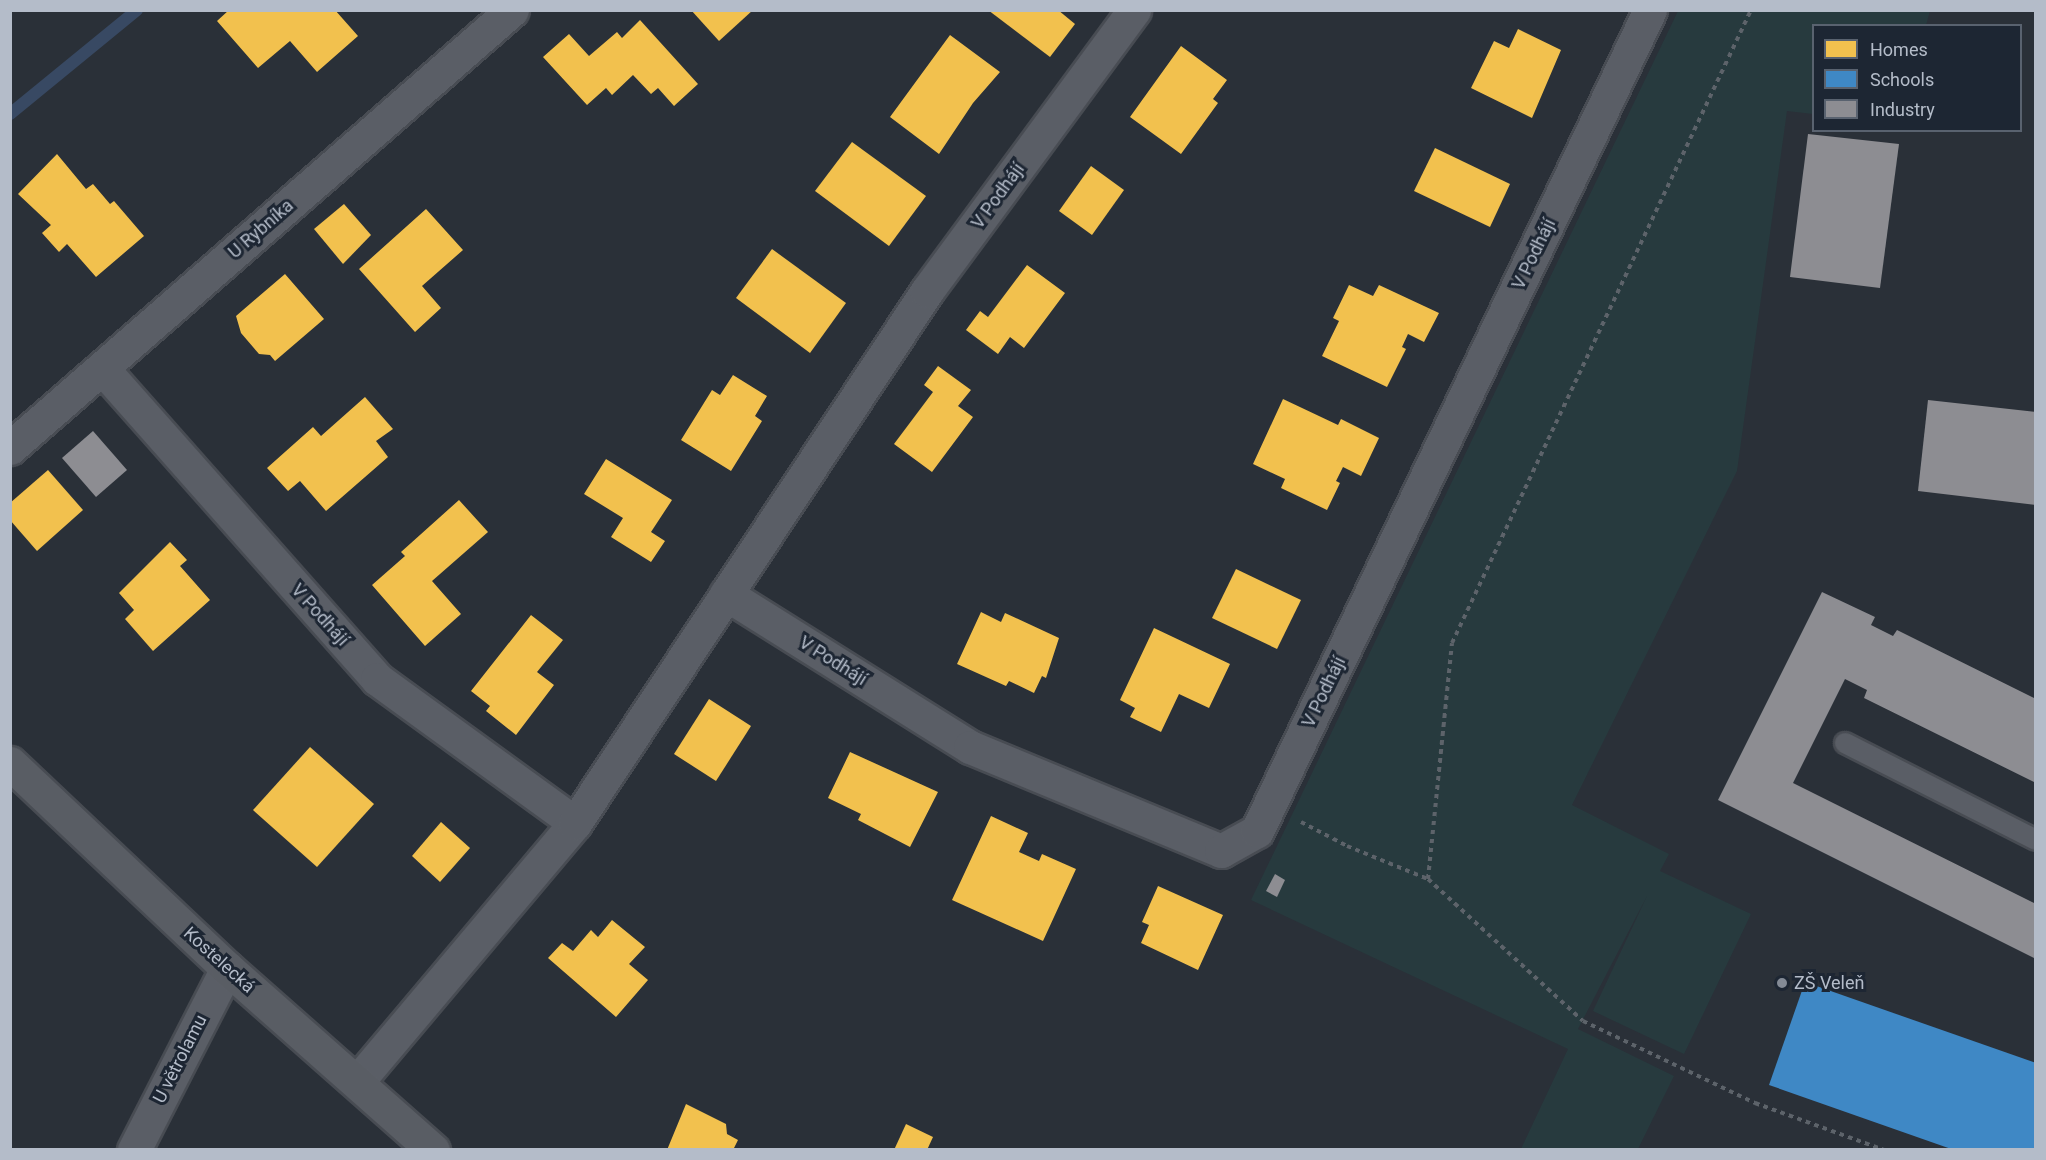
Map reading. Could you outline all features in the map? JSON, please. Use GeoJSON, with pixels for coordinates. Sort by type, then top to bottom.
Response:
{"type":"FeatureCollection","features":[{"type":"Feature","properties":{"kind":"street","name":"U Rybníka"},"geometry":{"type":"LineString","coordinates":[[10,448],[513,10]]}},
{"type":"Feature","properties":{"kind":"street","name":"V Podhájí"},"geometry":{"type":"LineString","coordinates":[[357,1082],[575,823],[927,291],[1134,10]]}},
{"type":"Feature","properties":{"kind":"street","name":"V Podhájí"},"geometry":{"type":"LineString","coordinates":[[726,594],[970,747],[1221,852],[1257,831],[1650,10]]}},
{"type":"Feature","properties":{"kind":"street","name":"V Podhájí"},"geometry":{"type":"LineString","coordinates":[[102,368],[377,679],[575,823]]}},
{"type":"Feature","properties":{"kind":"street","name":"Kostelecká"},"geometry":{"type":"LineString","coordinates":[[10,764],[227,968],[433,1149]]}},
{"type":"Feature","properties":{"kind":"street","name":"U větrolamu"},"geometry":{"type":"LineString","coordinates":[[134,1149],[227,968]]}},
{"type":"Feature","properties":{"kind":"lane"},"geometry":{"type":"LineString","coordinates":[[1845,743],[2036,840]]}},
{"type":"Feature","properties":{"kind":"path"},"geometry":{"type":"LineString","coordinates":[[1428,879],[1452,643],[1751,10]]}},
{"type":"Feature","properties":{"kind":"path"},"geometry":{"type":"LineString","coordinates":[[1270,806],[1347,846],[1428,879],[1582,1021],[1755,1103],[1884,1149]]}},
{"type":"Feature","properties":{"kind":"green space"},"geometry":{"type":"Polygon","coordinates":[[[1678,11],[1930,11],[1926,24],[1812,24],[1812,114],[1787,111],[1737,471],[1572,805],[1669,854],[1660,871],[1751,914],[1684,1054],[1593,1011],[1647,896],[1578,1029],[1674,1076],[1638,1149],[1521,1149],[1568,1049],[1251,900],[1678,11]]]}},
{"type":"Feature","properties":{"kind":"building: Homes"},"geometry":{"type":"Polygon","coordinates":[[[229,10],[335,10],[358,36],[317,72],[290,41],[258,68],[217,21],[229,10]]]}},
{"type":"Feature","properties":{"kind":"building: Homes"},"geometry":{"type":"Polygon","coordinates":[[[691,10],[753,10],[719,41],[691,10]]]}},
{"type":"Feature","properties":{"kind":"building: Homes"},"geometry":{"type":"Polygon","coordinates":[[[988,10],[1058,10],[1075,24],[1050,57],[988,10]]]}},
{"type":"Feature","properties":{"kind":"building: Homes"},"geometry":{"type":"Polygon","coordinates":[[[640,20],[698,84],[674,106],[658,88],[651,94],[633,75],[612,95],[606,88],[587,105],[543,57],[569,34],[589,56],[617,32],[622,38],[640,20]]]}},
{"type":"Feature","properties":{"kind":"building: Homes"},"geometry":{"type":"Polygon","coordinates":[[[1518,29],[1561,50],[1532,118],[1471,88],[1494,41],[1509,48],[1518,29]]]}},
{"type":"Feature","properties":{"kind":"building: Homes"},"geometry":{"type":"Polygon","coordinates":[[[950,35],[1000,72],[973,103],[939,154],[890,117],[950,35]]]}},
{"type":"Feature","properties":{"kind":"building: Homes"},"geometry":{"type":"Polygon","coordinates":[[[1181,46],[1227,80],[1213,99],[1218,103],[1181,154],[1130,117],[1181,46]]]}},
{"type":"Feature","properties":{"kind":"building: Homes"},"geometry":{"type":"Polygon","coordinates":[[[852,142],[926,196],[889,246],[815,191],[852,142]]]}},
{"type":"Feature","properties":{"kind":"building: Homes"},"geometry":{"type":"Polygon","coordinates":[[[1435,148],[1510,184],[1490,227],[1414,191],[1435,148]]]}},
{"type":"Feature","properties":{"kind":"building: Homes"},"geometry":{"type":"Polygon","coordinates":[[[57,154],[86,189],[93,184],[110,204],[114,201],[144,236],[96,277],[67,244],[59,252],[42,233],[51,225],[18,194],[57,154]]]}},
{"type":"Feature","properties":{"kind":"building: Homes"},"geometry":{"type":"Polygon","coordinates":[[[1091,166],[1124,190],[1092,235],[1059,211],[1091,166]]]}},
{"type":"Feature","properties":{"kind":"building: Homes"},"geometry":{"type":"Polygon","coordinates":[[[344,204],[371,235],[343,264],[314,229],[344,204]]]}},
{"type":"Feature","properties":{"kind":"building: Homes"},"geometry":{"type":"Polygon","coordinates":[[[426,209],[463,250],[422,286],[441,308],[415,332],[359,269],[426,209]]]}},
{"type":"Feature","properties":{"kind":"building: Homes"},"geometry":{"type":"Polygon","coordinates":[[[772,249],[846,303],[810,353],[736,298],[772,249]]]}},
{"type":"Feature","properties":{"kind":"building: Homes"},"geometry":{"type":"Polygon","coordinates":[[[1027,265],[1065,293],[1024,348],[1010,337],[998,354],[966,330],[980,311],[988,317],[1027,265]]]}},
{"type":"Feature","properties":{"kind":"building: Homes"},"geometry":{"type":"Polygon","coordinates":[[[285,274],[324,319],[275,361],[270,355],[259,354],[241,333],[236,316],[285,274]]]}},
{"type":"Feature","properties":{"kind":"building: Homes"},"geometry":{"type":"Polygon","coordinates":[[[1349,285],[1373,296],[1379,285],[1439,313],[1424,342],[1408,334],[1402,347],[1406,349],[1387,387],[1322,356],[1339,321],[1333,318],[1349,285]]]}},
{"type":"Feature","properties":{"kind":"building: Homes"},"geometry":{"type":"Polygon","coordinates":[[[938,366],[971,390],[958,406],[973,417],[932,472],[894,444],[933,392],[924,385],[938,366]]]}},
{"type":"Feature","properties":{"kind":"building: Homes"},"geometry":{"type":"Polygon","coordinates":[[[733,375],[767,396],[755,416],[762,421],[731,471],[681,440],[712,390],[720,395],[733,375]]]}},
{"type":"Feature","properties":{"kind":"building: Homes"},"geometry":{"type":"Polygon","coordinates":[[[365,397],[393,429],[376,441],[388,457],[326,511],[300,481],[288,491],[267,468],[313,427],[321,436],[365,397]]]}},
{"type":"Feature","properties":{"kind":"building: Homes"},"geometry":{"type":"Polygon","coordinates":[[[1283,399],[1338,425],[1341,419],[1379,438],[1361,476],[1343,467],[1336,481],[1340,483],[1327,510],[1281,488],[1285,479],[1253,464],[1283,399]]]}},
{"type":"Feature","properties":{"kind":"building: Homes"},"geometry":{"type":"Polygon","coordinates":[[[606,459],[672,500],[651,532],[665,541],[651,562],[611,537],[623,518],[584,494],[606,459]]]}},
{"type":"Feature","properties":{"kind":"building: Homes"},"geometry":{"type":"Polygon","coordinates":[[[48,470],[83,510],[37,551],[10,520],[10,503],[48,470]]]}},
{"type":"Feature","properties":{"kind":"building: Homes"},"geometry":{"type":"Polygon","coordinates":[[[459,500],[488,532],[432,581],[461,614],[425,646],[372,585],[405,556],[401,552],[459,500]]]}},
{"type":"Feature","properties":{"kind":"building: Homes"},"geometry":{"type":"Polygon","coordinates":[[[170,542],[187,560],[180,566],[210,600],[153,651],[125,619],[134,610],[119,593],[170,542]]]}},
{"type":"Feature","properties":{"kind":"building: Homes"},"geometry":{"type":"Polygon","coordinates":[[[1236,569],[1301,600],[1277,649],[1212,618],[1236,569]]]}},
{"type":"Feature","properties":{"kind":"building: Homes"},"geometry":{"type":"Polygon","coordinates":[[[981,612],[1001,622],[1005,613],[1059,638],[1046,678],[1042,676],[1034,693],[1009,681],[1006,686],[957,664],[981,612]]]}},
{"type":"Feature","properties":{"kind":"building: Homes"},"geometry":{"type":"Polygon","coordinates":[[[531,615],[563,640],[537,672],[554,685],[516,735],[486,711],[490,706],[471,691],[531,615]]]}},
{"type":"Feature","properties":{"kind":"building: Homes"},"geometry":{"type":"Polygon","coordinates":[[[1154,628],[1230,664],[1209,708],[1179,694],[1161,732],[1130,717],[1135,708],[1120,700],[1154,628]]]}},
{"type":"Feature","properties":{"kind":"building: Homes"},"geometry":{"type":"Polygon","coordinates":[[[709,699],[751,726],[716,781],[674,754],[709,699]]]}},
{"type":"Feature","properties":{"kind":"building: Homes"},"geometry":{"type":"Polygon","coordinates":[[[310,747],[374,804],[317,867],[253,810],[310,747]]]}},
{"type":"Feature","properties":{"kind":"building: Homes"},"geometry":{"type":"Polygon","coordinates":[[[850,752],[938,792],[910,847],[858,820],[861,814],[828,798],[850,752]]]}},
{"type":"Feature","properties":{"kind":"building: Homes"},"geometry":{"type":"Polygon","coordinates":[[[991,816],[1028,833],[1019,852],[1039,861],[1042,854],[1076,869],[1043,941],[952,900],[991,816]]]}},
{"type":"Feature","properties":{"kind":"building: Homes"},"geometry":{"type":"Polygon","coordinates":[[[441,822],[470,848],[440,882],[412,856],[441,822]]]}},
{"type":"Feature","properties":{"kind":"building: Homes"},"geometry":{"type":"Polygon","coordinates":[[[1158,886],[1223,915],[1198,970],[1141,943],[1149,925],[1142,922],[1158,886]]]}},
{"type":"Feature","properties":{"kind":"building: Homes"},"geometry":{"type":"Polygon","coordinates":[[[612,920],[645,947],[629,964],[648,980],[616,1017],[548,958],[562,943],[573,951],[591,930],[598,937],[612,920]]]}},
{"type":"Feature","properties":{"kind":"building: Homes"},"geometry":{"type":"Polygon","coordinates":[[[686,1104],[726,1124],[727,1134],[738,1140],[733,1150],[667,1150],[686,1104]]]}},
{"type":"Feature","properties":{"kind":"building: Homes"},"geometry":{"type":"Polygon","coordinates":[[[906,1124],[933,1137],[927,1150],[894,1150],[906,1124]]]}},
{"type":"Feature","properties":{"kind":"building: Schools"},"geometry":{"type":"Polygon","coordinates":[[[1805,982],[2036,1063],[2036,1150],[1954,1150],[1769,1085],[1805,982]]]}},
{"type":"Feature","properties":{"kind":"building: Industry"},"geometry":{"type":"Polygon","coordinates":[[[1808,134],[1899,144],[1880,288],[1790,277],[1808,134]]]}},
{"type":"Feature","properties":{"kind":"building: Industry"},"geometry":{"type":"Polygon","coordinates":[[[1928,400],[2036,412],[2036,505],[1918,491],[1928,400]]]}},
{"type":"Feature","properties":{"kind":"building: Industry"},"geometry":{"type":"Polygon","coordinates":[[[93,431],[127,470],[96,497],[62,458],[93,431]]]}},
{"type":"Feature","properties":{"kind":"building: Industry"},"geometry":{"type":"Polygon","coordinates":[[[1822,592],[1875,617],[1871,625],[1893,636],[1897,630],[2036,699],[2036,783],[1864,698],[1867,690],[1845,679],[1793,783],[2036,904],[2036,959],[1718,800],[1822,592]]]}},
{"type":"Feature","properties":{"kind":"building: Industry"},"geometry":{"type":"Polygon","coordinates":[[[1275,874],[1285,880],[1277,897],[1266,891],[1275,874]]]}},
{"type":"Feature","properties":{"kind":"waterway"},"geometry":{"type":"LineString","coordinates":[[10,114],[137,10]]}},
{"type":"Feature","properties":{"kind":"place","name":"ZŠ Veleň"},"geometry":{"type":"Point","coordinates":[1782,983]}}]}
